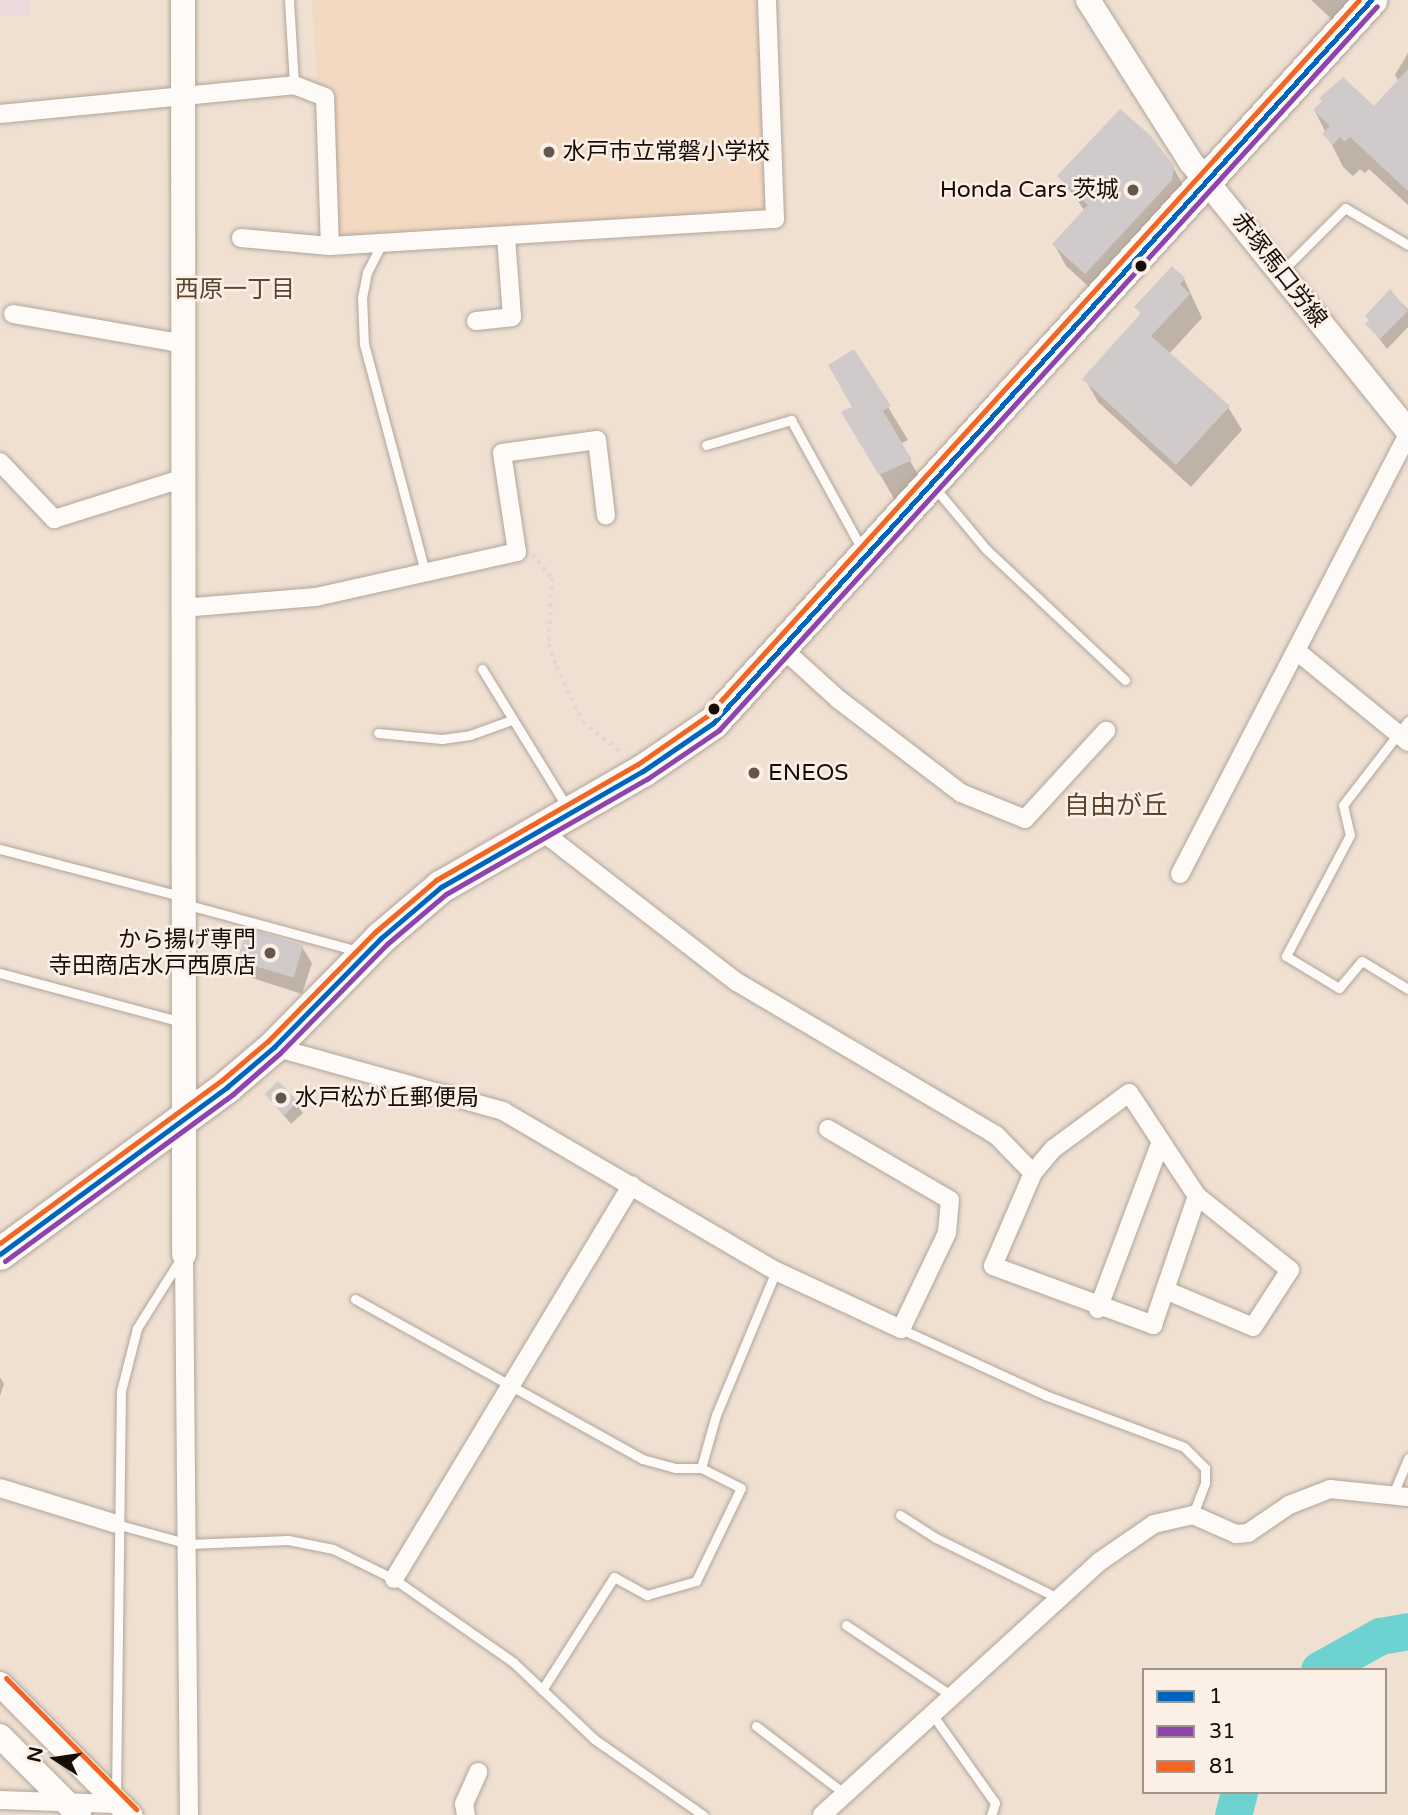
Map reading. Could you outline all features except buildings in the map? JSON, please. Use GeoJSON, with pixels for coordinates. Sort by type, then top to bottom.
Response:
{"type":"FeatureCollection","features":[{"type":"Feature","properties":{"kind":"highway"},"geometry":{"type":"LineString","coordinates":[[0,1254],[182,1123],[274,1047],[366,953],[441,887],[692,740],[784,650],[866,556],[1371,0]]}},
{"type":"Feature","properties":{"kind":"street"},"geometry":{"type":"LineString","coordinates":[[183,0],[185,344],[182,1123],[189,1544],[189,1815]]}},
{"type":"Feature","properties":{"kind":"street"},"geometry":{"type":"LineString","coordinates":[[241,238],[330,246],[775,219],[767,0]]}},
{"type":"Feature","properties":{"kind":"street","name":"赤塚馬口労線"},"geometry":{"type":"LineString","coordinates":[[1088,0],[1176,141],[1408,433]]}},
{"type":"Feature","properties":{"kind":"street"},"geometry":{"type":"LineString","coordinates":[[0,114],[294,85],[325,97],[330,246]]}},
{"type":"Feature","properties":{"kind":"street"},"geometry":{"type":"LineString","coordinates":[[476,321],[512,317],[506,237]]}},
{"type":"Feature","properties":{"kind":"street"},"geometry":{"type":"LineString","coordinates":[[13,314],[185,344]]}},
{"type":"Feature","properties":{"kind":"street"},"geometry":{"type":"LineString","coordinates":[[1180,874],[1298,653],[1408,433]]}},
{"type":"Feature","properties":{"kind":"street"},"geometry":{"type":"LineString","coordinates":[[182,608],[316,597],[517,552],[502,453],[597,440],[606,516]]}},
{"type":"Feature","properties":{"kind":"street"},"geometry":{"type":"LineString","coordinates":[[0,462],[54,519],[184,478]]}},
{"type":"Feature","properties":{"kind":"street"},"geometry":{"type":"LineString","coordinates":[[784,650],[838,699],[961,793],[1025,819],[1106,731]]}},
{"type":"Feature","properties":{"kind":"street"},"geometry":{"type":"LineString","coordinates":[[1298,653],[1405,733]]}},
{"type":"Feature","properties":{"kind":"street"},"geometry":{"type":"LineString","coordinates":[[540,830],[737,982],[996,1135],[1033,1173]]}},
{"type":"Feature","properties":{"kind":"street"},"geometry":{"type":"LineString","coordinates":[[274,1047],[503,1111],[776,1271],[901,1329],[947,1233],[950,1200],[828,1129]]}},
{"type":"Feature","properties":{"kind":"street"},"geometry":{"type":"LineString","coordinates":[[1165,1290],[1253,1327],[1290,1270],[1198,1196],[1129,1093],[1053,1149],[1033,1173],[993,1266],[1098,1308],[1153,1325],[1165,1290],[1198,1196]]}},
{"type":"Feature","properties":{"kind":"street"},"geometry":{"type":"LineString","coordinates":[[1098,1308],[1161,1141]]}},
{"type":"Feature","properties":{"kind":"street"},"geometry":{"type":"LineString","coordinates":[[394,1579],[508,1385],[632,1185]]}},
{"type":"Feature","properties":{"kind":"street"},"geometry":{"type":"LineString","coordinates":[[0,1488],[116,1524]]}},
{"type":"Feature","properties":{"kind":"street"},"geometry":{"type":"LineString","coordinates":[[822,1815],[1058,1598],[1131,1538],[1154,1524],[1193,1515],[1236,1534],[1248,1532],[1289,1505],[1330,1489],[1401,1495]]}},
{"type":"Feature","properties":{"kind":"street"},"geometry":{"type":"LineString","coordinates":[[0,1684],[120,1809]]}},
{"type":"Feature","properties":{"kind":"street"},"geometry":{"type":"LineString","coordinates":[[0,1736],[73,1808]]}},
{"type":"Feature","properties":{"kind":"street"},"geometry":{"type":"LineString","coordinates":[[466,1815],[464,1804],[478,1772]]}},
{"type":"Feature","properties":{"kind":"street"},"geometry":{"type":"LineString","coordinates":[[0,1800],[73,1808],[120,1809]]}},
{"type":"Feature","properties":{"kind":"lane"},"geometry":{"type":"LineString","coordinates":[[289,0],[294,85]]}},
{"type":"Feature","properties":{"kind":"lane"},"geometry":{"type":"LineString","coordinates":[[1280,272],[1345,208],[1408,246]]}},
{"type":"Feature","properties":{"kind":"lane"},"geometry":{"type":"LineString","coordinates":[[382,243],[367,272],[362,297],[364,344],[425,571]]}},
{"type":"Feature","properties":{"kind":"lane"},"geometry":{"type":"LineString","coordinates":[[706,445],[791,421],[866,556]]}},
{"type":"Feature","properties":{"kind":"lane"},"geometry":{"type":"LineString","coordinates":[[932,484],[986,549],[1125,680]]}},
{"type":"Feature","properties":{"kind":"lane"},"geometry":{"type":"LineString","coordinates":[[482,669],[571,813]]}},
{"type":"Feature","properties":{"kind":"lane"},"geometry":{"type":"LineString","coordinates":[[378,733],[442,738],[470,734],[512,720]]}},
{"type":"Feature","properties":{"kind":"lane"},"geometry":{"type":"LineString","coordinates":[[1405,733],[1343,805],[1350,835],[1286,956],[1339,988],[1362,961],[1408,989]]}},
{"type":"Feature","properties":{"kind":"lane"},"geometry":{"type":"LineString","coordinates":[[0,849],[366,953]]}},
{"type":"Feature","properties":{"kind":"lane"},"geometry":{"type":"LineString","coordinates":[[0,973],[183,1022]]}},
{"type":"Feature","properties":{"kind":"lane"},"geometry":{"type":"LineString","coordinates":[[120,1809],[116,1524],[124,1378],[137,1328],[184,1254]]}},
{"type":"Feature","properties":{"kind":"lane"},"geometry":{"type":"LineString","coordinates":[[701,1468],[716,1415],[776,1271]]}},
{"type":"Feature","properties":{"kind":"lane"},"geometry":{"type":"LineString","coordinates":[[355,1299],[642,1459],[675,1468],[701,1468],[741,1488],[696,1581],[647,1595],[614,1577],[542,1690]]}},
{"type":"Feature","properties":{"kind":"lane"},"geometry":{"type":"LineString","coordinates":[[901,1329],[1045,1395],[1184,1447],[1205,1468],[1205,1483],[1193,1515]]}},
{"type":"Feature","properties":{"kind":"lane"},"geometry":{"type":"LineString","coordinates":[[1401,1495],[1408,1458]]}},
{"type":"Feature","properties":{"kind":"lane"},"geometry":{"type":"LineString","coordinates":[[900,1515],[936,1538],[1058,1598]]}},
{"type":"Feature","properties":{"kind":"lane"},"geometry":{"type":"LineString","coordinates":[[116,1524],[189,1544],[288,1540],[333,1549],[394,1579],[513,1662],[594,1739],[703,1815]]}},
{"type":"Feature","properties":{"kind":"lane"},"geometry":{"type":"LineString","coordinates":[[846,1625],[952,1696]]}},
{"type":"Feature","properties":{"kind":"lane"},"geometry":{"type":"LineString","coordinates":[[932,1714],[995,1803],[991,1815]]}},
{"type":"Feature","properties":{"kind":"lane"},"geometry":{"type":"LineString","coordinates":[[756,1726],[845,1794]]}},
{"type":"Feature","properties":{"kind":"path"},"geometry":{"type":"LineString","coordinates":[[517,552],[537,554],[552,578],[549,644],[583,722],[627,757]]}},
{"type":"Feature","properties":{"kind":"shaded area"},"geometry":{"type":"Polygon","coordinates":[[[0,0],[29,0],[29,16],[0,16],[0,0]]]}},
{"type":"Feature","properties":{"kind":"shaded area","name":"水戸市立常磐小学校"},"geometry":{"type":"Polygon","coordinates":[[[312,0],[757,0],[766,213],[339,240],[333,91],[317,86],[312,0]]]}},
{"type":"Feature","properties":{"kind":"waterway"},"geometry":{"type":"LineString","coordinates":[[1323,1668],[1380,1636],[1408,1631]]}},
{"type":"Feature","properties":{"kind":"waterway"},"geometry":{"type":"LineString","coordinates":[[1233,1815],[1238,1794]]}},
{"type":"Feature","properties":{"kind":"transit line","name":"81"},"geometry":{"type":"LineString","coordinates":[[0,1243],[222,1080],[268,1041],[375,932],[436,880],[638,764],[707,716],[1359,0]]}},
{"type":"Feature","properties":{"kind":"transit line","name":"1"},"geometry":{"type":"LineString","coordinates":[[0,1254],[227,1087],[274,1047],[381,938],[441,887],[643,771],[713,723],[1371,0]]}},
{"type":"Feature","properties":{"kind":"transit line","name":"31"},"geometry":{"type":"LineString","coordinates":[[5,1261],[233,1094],[280,1053],[387,944],[446,894],[647,779],[719,730],[1377,6]]}},
{"type":"Feature","properties":{"kind":"transit line","name":"81"},"geometry":{"type":"LineString","coordinates":[[6,1678],[136,1809]]}},
{"type":"Feature","properties":{"kind":"place","name":"水戸市立常磐小学校"},"geometry":{"type":"Point","coordinates":[549,152]}},
{"type":"Feature","properties":{"kind":"place","name":"Honda Cars 茨城"},"geometry":{"type":"Point","coordinates":[1133,190]}},
{"type":"Feature","properties":{"kind":"place","name":"ENEOS"},"geometry":{"type":"Point","coordinates":[754,773]}},
{"type":"Feature","properties":{"kind":"place","name":"から揚げ専門 寺田商店水戸西原店"},"geometry":{"type":"Point","coordinates":[270,953]}},
{"type":"Feature","properties":{"kind":"place","name":"水戸松が丘郵便局"},"geometry":{"type":"Point","coordinates":[281,1098]}},
{"type":"Feature","properties":{"kind":"district","name":"西原一丁目"},"geometry":{"type":"Point","coordinates":[235,290]}},
{"type":"Feature","properties":{"kind":"district","name":"自由が丘"},"geometry":{"type":"Point","coordinates":[1116,806]}}]}
